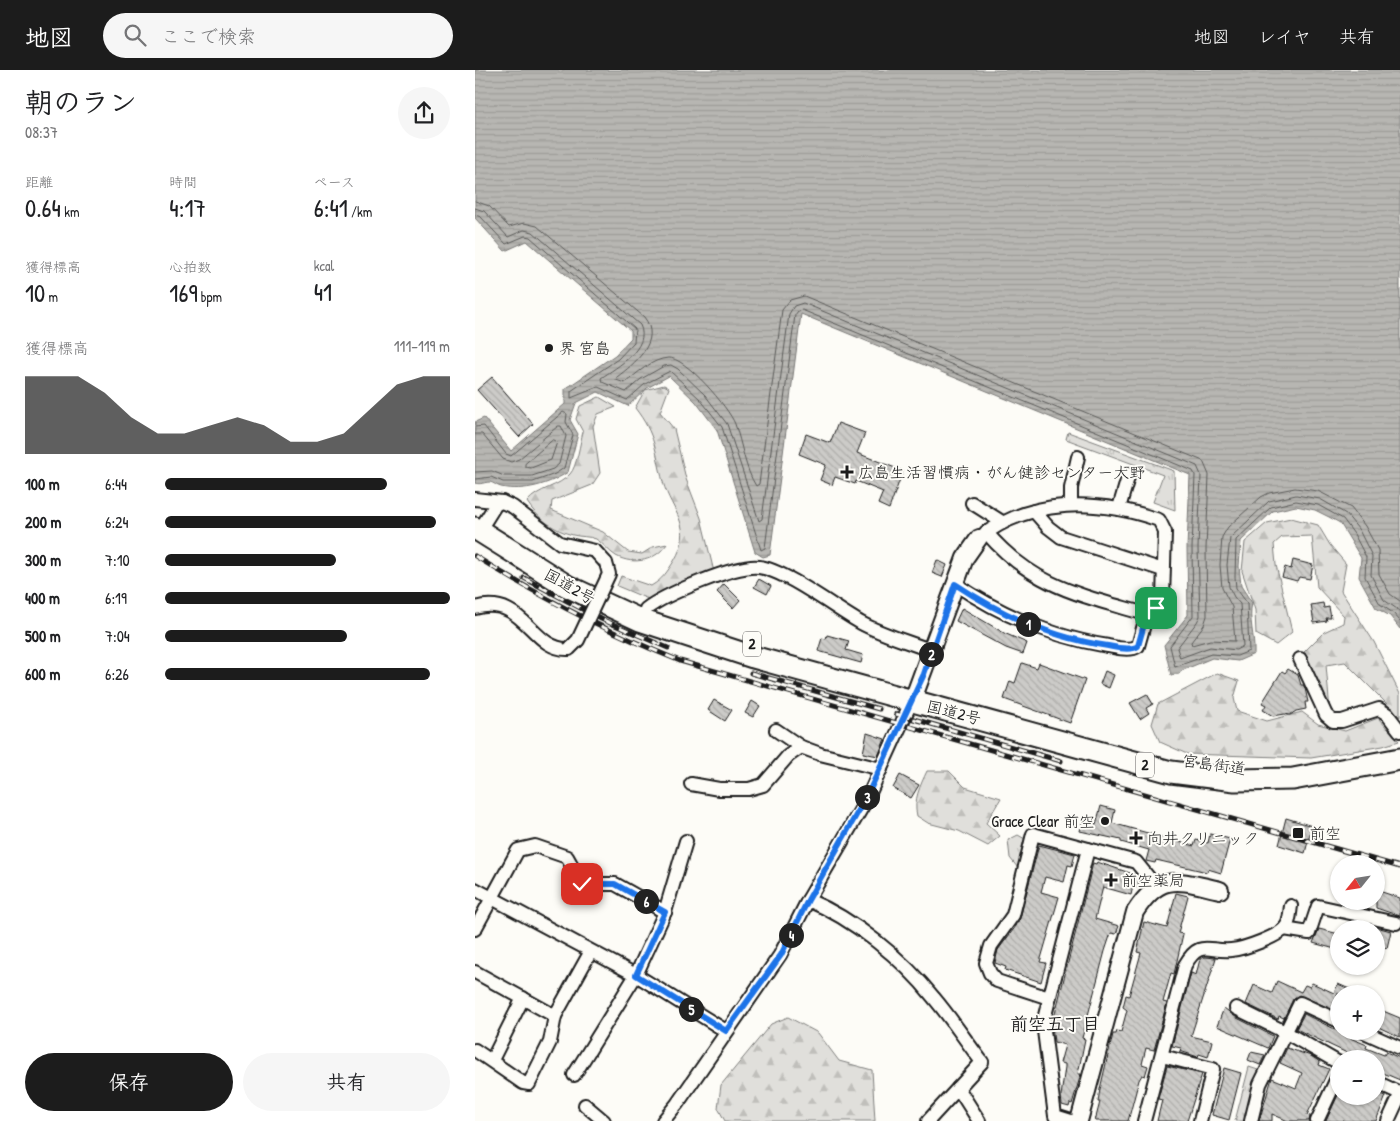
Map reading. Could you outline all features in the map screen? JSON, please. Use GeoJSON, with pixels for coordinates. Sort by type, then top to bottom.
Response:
{"type":"FeatureCollection","features":[{"type":"Feature","properties":{"kind":"highway","name":"国道2号"},"geometry":{"type":"LineString","coordinates":[[479,522],[580,578],[646,609],[914,696],[1192,776],[1235,780],[1293,779],[1391,760]]}},
{"type":"Feature","properties":{"kind":"highway","name":"国道2号"},"geometry":{"type":"LineString","coordinates":[[479,522],[567,586],[640,620],[753,657],[1049,726]]}},
{"type":"Feature","properties":{"kind":"highway","name":"宮島街道"},"geometry":{"type":"LineString","coordinates":[[1049,726],[1163,756],[1217,766],[1300,770],[1391,760]]}},
{"type":"Feature","properties":{"kind":"street"},"geometry":{"type":"LineString","coordinates":[[1071,504],[1071,488],[1078,457]]}},
{"type":"Feature","properties":{"kind":"street"},"geometry":{"type":"LineString","coordinates":[[1119,508],[1129,474]]}},
{"type":"Feature","properties":{"kind":"street"},"geometry":{"type":"LineString","coordinates":[[475,499],[502,502],[520,512],[560,542],[595,551],[606,563],[609,574],[578,640],[569,649],[559,649],[546,642],[523,619],[507,608],[486,605],[475,608]]}},
{"type":"Feature","properties":{"kind":"street"},"geometry":{"type":"LineString","coordinates":[[479,522],[496,504],[502,502]]}},
{"type":"Feature","properties":{"kind":"street"},"geometry":{"type":"LineString","coordinates":[[972,503],[1002,522]]}},
{"type":"Feature","properties":{"kind":"street"},"geometry":{"type":"LineString","coordinates":[[663,1121],[677,1104],[726,1031],[781,955],[808,900],[867,796],[914,696],[932,651],[955,584],[967,552],[982,535],[1002,522],[1034,511],[1071,504],[1119,508],[1159,520],[1165,532],[1163,598],[1145,621],[1138,646],[1135,648],[1094,644],[1063,638],[1002,613],[955,584]]}},
{"type":"Feature","properties":{"kind":"street"},"geometry":{"type":"LineString","coordinates":[[1034,511],[1048,528],[1061,537],[1163,570]]}},
{"type":"Feature","properties":{"kind":"street"},"geometry":{"type":"LineString","coordinates":[[982,535],[1017,564],[1055,586],[1149,615]]}},
{"type":"Feature","properties":{"kind":"street"},"geometry":{"type":"LineString","coordinates":[[646,609],[658,600],[734,570],[758,567],[780,574],[868,627],[932,651]]}},
{"type":"Feature","properties":{"kind":"street"},"geometry":{"type":"LineString","coordinates":[[1300,659],[1326,715],[1333,721],[1342,721],[1379,709],[1387,714],[1400,731]]}},
{"type":"Feature","properties":{"kind":"street"},"geometry":{"type":"LineString","coordinates":[[776,730],[801,747],[820,754],[881,769]]}},
{"type":"Feature","properties":{"kind":"street"},"geometry":{"type":"LineString","coordinates":[[691,784],[719,789],[749,789],[763,785],[788,756],[801,747]]}},
{"type":"Feature","properties":{"kind":"street"},"geometry":{"type":"LineString","coordinates":[[1049,998],[997,981],[990,973],[986,962],[987,953],[1013,915],[1033,834],[1136,862],[1157,888]]}},
{"type":"Feature","properties":{"kind":"street"},"geometry":{"type":"LineString","coordinates":[[574,1075],[636,975],[665,912],[686,840]]}},
{"type":"Feature","properties":{"kind":"street"},"geometry":{"type":"LineString","coordinates":[[475,929],[518,850],[535,846],[567,857],[582,884],[615,884],[665,912]]}},
{"type":"Feature","properties":{"kind":"street"},"geometry":{"type":"LineString","coordinates":[[1071,1121],[1055,1116],[1043,1022],[1088,849]]}},
{"type":"Feature","properties":{"kind":"street"},"geometry":{"type":"LineString","coordinates":[[1079,1121],[1131,922],[1141,903],[1157,888],[1176,880],[1220,890]]}},
{"type":"Feature","properties":{"kind":"street"},"geometry":{"type":"LineString","coordinates":[[475,889],[590,953],[636,975],[726,1031]]}},
{"type":"Feature","properties":{"kind":"street"},"geometry":{"type":"LineString","coordinates":[[808,900],[846,918],[891,955],[934,997],[982,1062],[928,1121]]}},
{"type":"Feature","properties":{"kind":"street"},"geometry":{"type":"LineString","coordinates":[[1144,1121],[1185,965],[1190,956],[1199,949],[1207,947],[1228,951],[1237,950],[1279,934],[1287,925],[1291,906]]}},
{"type":"Feature","properties":{"kind":"street"},"geometry":{"type":"LineString","coordinates":[[1284,929],[1309,933],[1318,906],[1396,923]]}},
{"type":"Feature","properties":{"kind":"street"},"geometry":{"type":"LineString","coordinates":[[475,1050],[523,1083],[529,1084],[549,1042],[555,1016],[590,953]]}},
{"type":"Feature","properties":{"kind":"street"},"geometry":{"type":"LineString","coordinates":[[475,972],[555,1016]]}},
{"type":"Feature","properties":{"kind":"street"},"geometry":{"type":"LineString","coordinates":[[492,1060],[523,998]]}},
{"type":"Feature","properties":{"kind":"street"},"geometry":{"type":"LineString","coordinates":[[1251,1121],[1260,1084],[1300,1003],[1330,1017]]}},
{"type":"Feature","properties":{"kind":"street"},"geometry":{"type":"LineString","coordinates":[[1236,1008],[1285,1032],[1330,1058]]}},
{"type":"Feature","properties":{"kind":"street"},"geometry":{"type":"LineString","coordinates":[[1382,1040],[1400,1048]]}},
{"type":"Feature","properties":{"kind":"street"},"geometry":{"type":"LineString","coordinates":[[1162,1056],[1213,1069],[1200,1121]]}},
{"type":"Feature","properties":{"kind":"street"},"geometry":{"type":"LineString","coordinates":[[1385,1086],[1400,1094],[1388,1121]]}},
{"type":"Feature","properties":{"kind":"street"},"geometry":{"type":"LineString","coordinates":[[958,1088],[979,1121]]}},
{"type":"Feature","properties":{"kind":"street"},"geometry":{"type":"LineString","coordinates":[[1317,1121],[1330,1093]]}},
{"type":"Feature","properties":{"kind":"street"},"geometry":{"type":"LineString","coordinates":[[585,1105],[604,1121]]}},
{"type":"Feature","properties":{"kind":"green space"},"geometry":{"type":"Polygon","coordinates":[[[664,385],[669,388],[660,412],[674,429],[686,479],[701,518],[714,572],[648,599],[617,586],[621,576],[651,586],[664,575],[680,549],[682,529],[680,520],[663,482],[651,435],[635,408],[645,390],[664,385]]]}},
{"type":"Feature","properties":{"kind":"green space"},"geometry":{"type":"Polygon","coordinates":[[[599,397],[616,407],[598,414],[593,426],[600,473],[592,485],[552,501],[551,510],[603,532],[628,552],[642,554],[653,547],[667,544],[657,554],[645,560],[630,561],[623,559],[613,554],[596,539],[573,535],[553,527],[541,518],[527,502],[570,474],[576,460],[583,432],[576,419],[580,406],[599,397]]]}},
{"type":"Feature","properties":{"kind":"green space"},"geometry":{"type":"Polygon","coordinates":[[[1068,432],[1174,471],[1175,510],[1153,502],[1163,475],[1066,439],[1068,432]]]}},
{"type":"Feature","properties":{"kind":"green space"},"geometry":{"type":"Polygon","coordinates":[[[1291,518],[1318,525],[1330,545],[1346,564],[1341,591],[1374,642],[1400,694],[1400,717],[1345,662],[1326,665],[1330,711],[1304,652],[1324,632],[1343,623],[1344,616],[1317,587],[1312,536],[1282,537],[1274,544],[1276,565],[1292,632],[1276,645],[1256,634],[1255,610],[1242,571],[1245,542],[1267,523],[1291,518]]]}},
{"type":"Feature","properties":{"kind":"green space"},"geometry":{"type":"Polygon","coordinates":[[[1217,673],[1239,681],[1234,698],[1237,711],[1267,721],[1302,712],[1318,724],[1345,731],[1378,718],[1399,741],[1383,746],[1311,758],[1187,754],[1160,742],[1152,724],[1158,704],[1217,673]]]}},
{"type":"Feature","properties":{"kind":"green space"},"geometry":{"type":"Polygon","coordinates":[[[927,771],[949,771],[965,787],[1001,798],[986,823],[1000,836],[988,846],[959,831],[928,823],[917,816],[917,799],[927,771]]]}},
{"type":"Feature","properties":{"kind":"green space"},"geometry":{"type":"Polygon","coordinates":[[[1018,835],[1025,839],[1018,868],[1010,858],[1008,840],[1018,835]]]}},
{"type":"Feature","properties":{"kind":"green space"},"geometry":{"type":"Polygon","coordinates":[[[788,1017],[818,1033],[839,1061],[872,1070],[875,1121],[725,1121],[718,1108],[721,1085],[771,1024],[788,1017]]]}},
{"type":"Feature","properties":{"kind":"green space"},"geometry":{"type":"Polygon","coordinates":[[[1249,1067],[1261,1071],[1247,1121],[1235,1121],[1249,1067]]]}},
{"type":"Feature","properties":{"kind":"water"},"geometry":{"type":"Polygon","coordinates":[[[475,70],[1400,70],[1400,629],[1390,616],[1376,608],[1359,577],[1361,558],[1340,523],[1315,510],[1296,506],[1273,511],[1241,541],[1239,566],[1241,586],[1252,603],[1254,654],[1238,661],[1212,658],[1181,671],[1179,674],[1171,675],[1164,645],[1188,615],[1187,548],[1190,475],[801,314],[770,555],[763,557],[755,552],[717,430],[696,402],[669,376],[647,388],[628,406],[598,392],[576,403],[570,420],[578,434],[568,472],[561,476],[528,488],[501,487],[490,482],[475,483],[475,422],[484,418],[511,451],[565,404],[565,389],[615,355],[631,338],[631,331],[527,241],[505,251],[475,218],[475,70]]]}},
{"type":"Feature","properties":{"kind":"building"},"geometry":{"type":"Polygon","coordinates":[[[492,377],[533,424],[519,437],[477,390],[492,377]]]}},
{"type":"Feature","properties":{"kind":"building"},"geometry":{"type":"Polygon","coordinates":[[[838,423],[865,433],[857,453],[903,471],[889,509],[878,504],[883,492],[856,481],[855,484],[835,477],[832,485],[820,480],[826,465],[799,454],[806,434],[830,443],[838,423]]]}},
{"type":"Feature","properties":{"kind":"building"},"geometry":{"type":"Polygon","coordinates":[[[937,560],[947,565],[942,577],[932,573],[937,560]]]}},
{"type":"Feature","properties":{"kind":"building"},"geometry":{"type":"Polygon","coordinates":[[[1293,560],[1313,565],[1310,579],[1299,577],[1297,581],[1282,577],[1285,567],[1291,569],[1293,560]]]}},
{"type":"Feature","properties":{"kind":"building"},"geometry":{"type":"Polygon","coordinates":[[[759,579],[771,586],[767,594],[754,587],[759,579]]]}},
{"type":"Feature","properties":{"kind":"building"},"geometry":{"type":"Polygon","coordinates":[[[724,584],[740,600],[733,608],[717,592],[724,584]]]}},
{"type":"Feature","properties":{"kind":"building"},"geometry":{"type":"Polygon","coordinates":[[[1323,603],[1324,608],[1329,607],[1331,618],[1326,618],[1327,621],[1314,623],[1311,605],[1323,603]]]}},
{"type":"Feature","properties":{"kind":"building"},"geometry":{"type":"Polygon","coordinates":[[[962,608],[1004,633],[1027,643],[1023,654],[1006,648],[956,621],[962,608]]]}},
{"type":"Feature","properties":{"kind":"building"},"geometry":{"type":"Polygon","coordinates":[[[827,635],[849,641],[846,650],[863,655],[861,663],[818,651],[822,638],[826,639],[827,635]]]}},
{"type":"Feature","properties":{"kind":"building"},"geometry":{"type":"Polygon","coordinates":[[[1022,663],[1037,668],[1039,663],[1085,680],[1070,723],[1004,699],[1010,681],[1015,683],[1022,663]]]}},
{"type":"Feature","properties":{"kind":"building"},"geometry":{"type":"Polygon","coordinates":[[[1288,669],[1298,675],[1301,685],[1305,688],[1308,702],[1305,702],[1306,709],[1296,711],[1290,715],[1273,716],[1263,710],[1266,705],[1262,703],[1282,671],[1285,673],[1288,669]]]}},
{"type":"Feature","properties":{"kind":"building"},"geometry":{"type":"Polygon","coordinates":[[[1105,671],[1114,675],[1109,688],[1100,684],[1105,671]]]}},
{"type":"Feature","properties":{"kind":"building"},"geometry":{"type":"Polygon","coordinates":[[[1147,694],[1153,704],[1146,708],[1149,713],[1140,719],[1130,703],[1147,694]]]}},
{"type":"Feature","properties":{"kind":"building"},"geometry":{"type":"Polygon","coordinates":[[[714,700],[732,710],[725,721],[708,710],[714,700]]]}},
{"type":"Feature","properties":{"kind":"building"},"geometry":{"type":"Polygon","coordinates":[[[752,701],[760,706],[753,717],[745,713],[752,701]]]}},
{"type":"Feature","properties":{"kind":"building"},"geometry":{"type":"Polygon","coordinates":[[[867,733],[885,739],[878,756],[863,753],[867,733]]]}},
{"type":"Feature","properties":{"kind":"building"},"geometry":{"type":"Polygon","coordinates":[[[900,775],[919,785],[911,798],[893,788],[900,775]]]}},
{"type":"Feature","properties":{"kind":"building"},"geometry":{"type":"Polygon","coordinates":[[[1101,806],[1115,810],[1112,823],[1194,846],[1196,840],[1208,843],[1210,834],[1230,839],[1221,873],[1208,869],[1207,872],[1156,860],[1155,863],[1146,861],[1149,850],[1121,842],[1121,840],[1080,831],[1083,820],[1096,824],[1101,806]]]}},
{"type":"Feature","properties":{"kind":"building","name":"前空"},"geometry":{"type":"Polygon","coordinates":[[[1286,818],[1312,826],[1305,853],[1279,845],[1286,818]]]}},
{"type":"Feature","properties":{"kind":"building"},"geometry":{"type":"Polygon","coordinates":[[[1039,845],[1075,854],[1072,866],[1068,865],[1064,882],[1045,877],[1041,892],[1059,897],[1040,962],[1046,963],[1041,982],[1005,970],[1006,967],[995,963],[998,950],[1019,922],[1039,845]]]}},
{"type":"Feature","properties":{"kind":"building"},"geometry":{"type":"Polygon","coordinates":[[[1097,862],[1136,875],[1140,880],[1138,888],[1133,886],[1131,895],[1103,887],[1095,919],[1119,926],[1116,934],[1111,933],[1105,951],[1082,1038],[1085,1039],[1078,1074],[1081,1074],[1072,1104],[1070,1103],[1069,1107],[1062,1105],[1061,1096],[1065,1064],[1060,1063],[1065,1045],[1054,1042],[1052,1026],[1093,863],[1096,864],[1097,862]]]}},
{"type":"Feature","properties":{"kind":"building"},"geometry":{"type":"Polygon","coordinates":[[[1176,893],[1188,896],[1178,933],[1183,934],[1174,974],[1171,973],[1163,1002],[1167,1003],[1154,1050],[1146,1048],[1142,1064],[1148,1066],[1145,1076],[1142,1075],[1139,1080],[1128,1121],[1095,1121],[1100,1102],[1098,1102],[1100,1089],[1113,1034],[1116,1034],[1117,1031],[1121,1032],[1127,1010],[1123,1007],[1126,995],[1129,996],[1141,953],[1137,952],[1144,922],[1167,928],[1176,893]]]}},
{"type":"Feature","properties":{"kind":"building"},"geometry":{"type":"Polygon","coordinates":[[[1385,893],[1400,898],[1400,916],[1382,910],[1385,910],[1385,893]]]}},
{"type":"Feature","properties":{"kind":"building"},"geometry":{"type":"Polygon","coordinates":[[[1319,929],[1330,932],[1330,948],[1313,943],[1319,929]]]}},
{"type":"Feature","properties":{"kind":"building"},"geometry":{"type":"Polygon","coordinates":[[[1385,929],[1391,931],[1387,948],[1385,947],[1385,929]]]}},
{"type":"Feature","properties":{"kind":"building"},"geometry":{"type":"Polygon","coordinates":[[[1205,957],[1216,958],[1191,1036],[1212,1041],[1208,1057],[1199,1054],[1198,1057],[1180,1051],[1181,1048],[1172,1046],[1191,973],[1196,975],[1200,959],[1205,957]]]}},
{"type":"Feature","properties":{"kind":"building"},"geometry":{"type":"Polygon","coordinates":[[[1277,981],[1301,992],[1305,985],[1310,987],[1312,983],[1330,991],[1330,1008],[1299,995],[1293,999],[1284,1018],[1279,1016],[1278,1019],[1246,1004],[1254,985],[1272,993],[1277,981]]]}},
{"type":"Feature","properties":{"kind":"building"},"geometry":{"type":"Polygon","coordinates":[[[1224,1008],[1237,1018],[1273,1036],[1268,1048],[1217,1026],[1224,1008]]]}},
{"type":"Feature","properties":{"kind":"building"},"geometry":{"type":"Polygon","coordinates":[[[1385,1012],[1400,1018],[1400,1037],[1385,1030],[1385,1012]]]}},
{"type":"Feature","properties":{"kind":"building"},"geometry":{"type":"Polygon","coordinates":[[[1304,1014],[1330,1027],[1330,1040],[1355,1040],[1367,1045],[1366,1048],[1371,1050],[1341,1050],[1296,1029],[1304,1014]]]}},
{"type":"Feature","properties":{"kind":"building"},"geometry":{"type":"Polygon","coordinates":[[[1287,1048],[1311,1056],[1320,1062],[1319,1065],[1329,1069],[1307,1115],[1310,1116],[1309,1121],[1288,1121],[1272,1114],[1272,1121],[1259,1121],[1272,1078],[1296,1088],[1302,1073],[1280,1063],[1287,1048]]]}},
{"type":"Feature","properties":{"kind":"building"},"geometry":{"type":"Polygon","coordinates":[[[1251,1052],[1265,1055],[1260,1065],[1248,1060],[1251,1052]]]}},
{"type":"Feature","properties":{"kind":"building"},"geometry":{"type":"Polygon","coordinates":[[[1386,1052],[1400,1058],[1400,1080],[1385,1074],[1386,1052]]]}},
{"type":"Feature","properties":{"kind":"building"},"geometry":{"type":"Polygon","coordinates":[[[1167,1066],[1202,1074],[1187,1121],[1157,1121],[1162,1100],[1158,1099],[1167,1066]]]}},
{"type":"Feature","properties":{"kind":"building"},"geometry":{"type":"Polygon","coordinates":[[[1224,1068],[1241,1073],[1229,1120],[1212,1115],[1224,1068]]]}},
{"type":"Feature","properties":{"kind":"building"},"geometry":{"type":"Polygon","coordinates":[[[1333,1105],[1382,1105],[1376,1121],[1326,1121],[1333,1105]]]}},
{"type":"Feature","properties":{"kind":"railway"},"geometry":{"type":"LineString","coordinates":[[475,556],[575,613],[626,638],[680,661],[1400,867]]}},
{"type":"Feature","properties":{"kind":"railway"},"geometry":{"type":"LineString","coordinates":[[524,578],[601,619],[668,648]]}},
{"type":"Feature","properties":{"kind":"railway"},"geometry":{"type":"LineString","coordinates":[[751,673],[879,709]]}},
{"type":"Feature","properties":{"kind":"railway"},"geometry":{"type":"LineString","coordinates":[[896,714],[1061,761]]}},
{"type":"Feature","properties":{"kind":"place","name":"界 宮島"},"geometry":{"type":"Point","coordinates":[549,348]}},
{"type":"Feature","properties":{"kind":"place","name":"広島生活習慣病・がん健診センター大野"},"geometry":{"type":"Point","coordinates":[847,472]}},
{"type":"Feature","properties":{"kind":"place","name":"Grace Clear 前空"},"geometry":{"type":"Point","coordinates":[1105,821]}},
{"type":"Feature","properties":{"kind":"place","name":"前空"},"geometry":{"type":"Point","coordinates":[1298,833]}},
{"type":"Feature","properties":{"kind":"place","name":"向井クリニック"},"geometry":{"type":"Point","coordinates":[1136,838]}},
{"type":"Feature","properties":{"kind":"place","name":"前空薬局"},"geometry":{"type":"Point","coordinates":[1111,880]}},
{"type":"Feature","properties":{"kind":"district","name":"前空五丁目"},"geometry":{"type":"Point","coordinates":[1055,1024]}},
{"type":"Feature","properties":{"kind":"route"},"geometry":{"type":"LineString","coordinates":[[582,884],[615,884],[665,912],[636,975],[726,1031],[781,955],[808,900],[867,796],[903,723],[924,674],[955,584],[978,600],[1032,626],[1063,638],[1118,648],[1135,648],[1138,646],[1145,621],[1156,608]]}}]}
